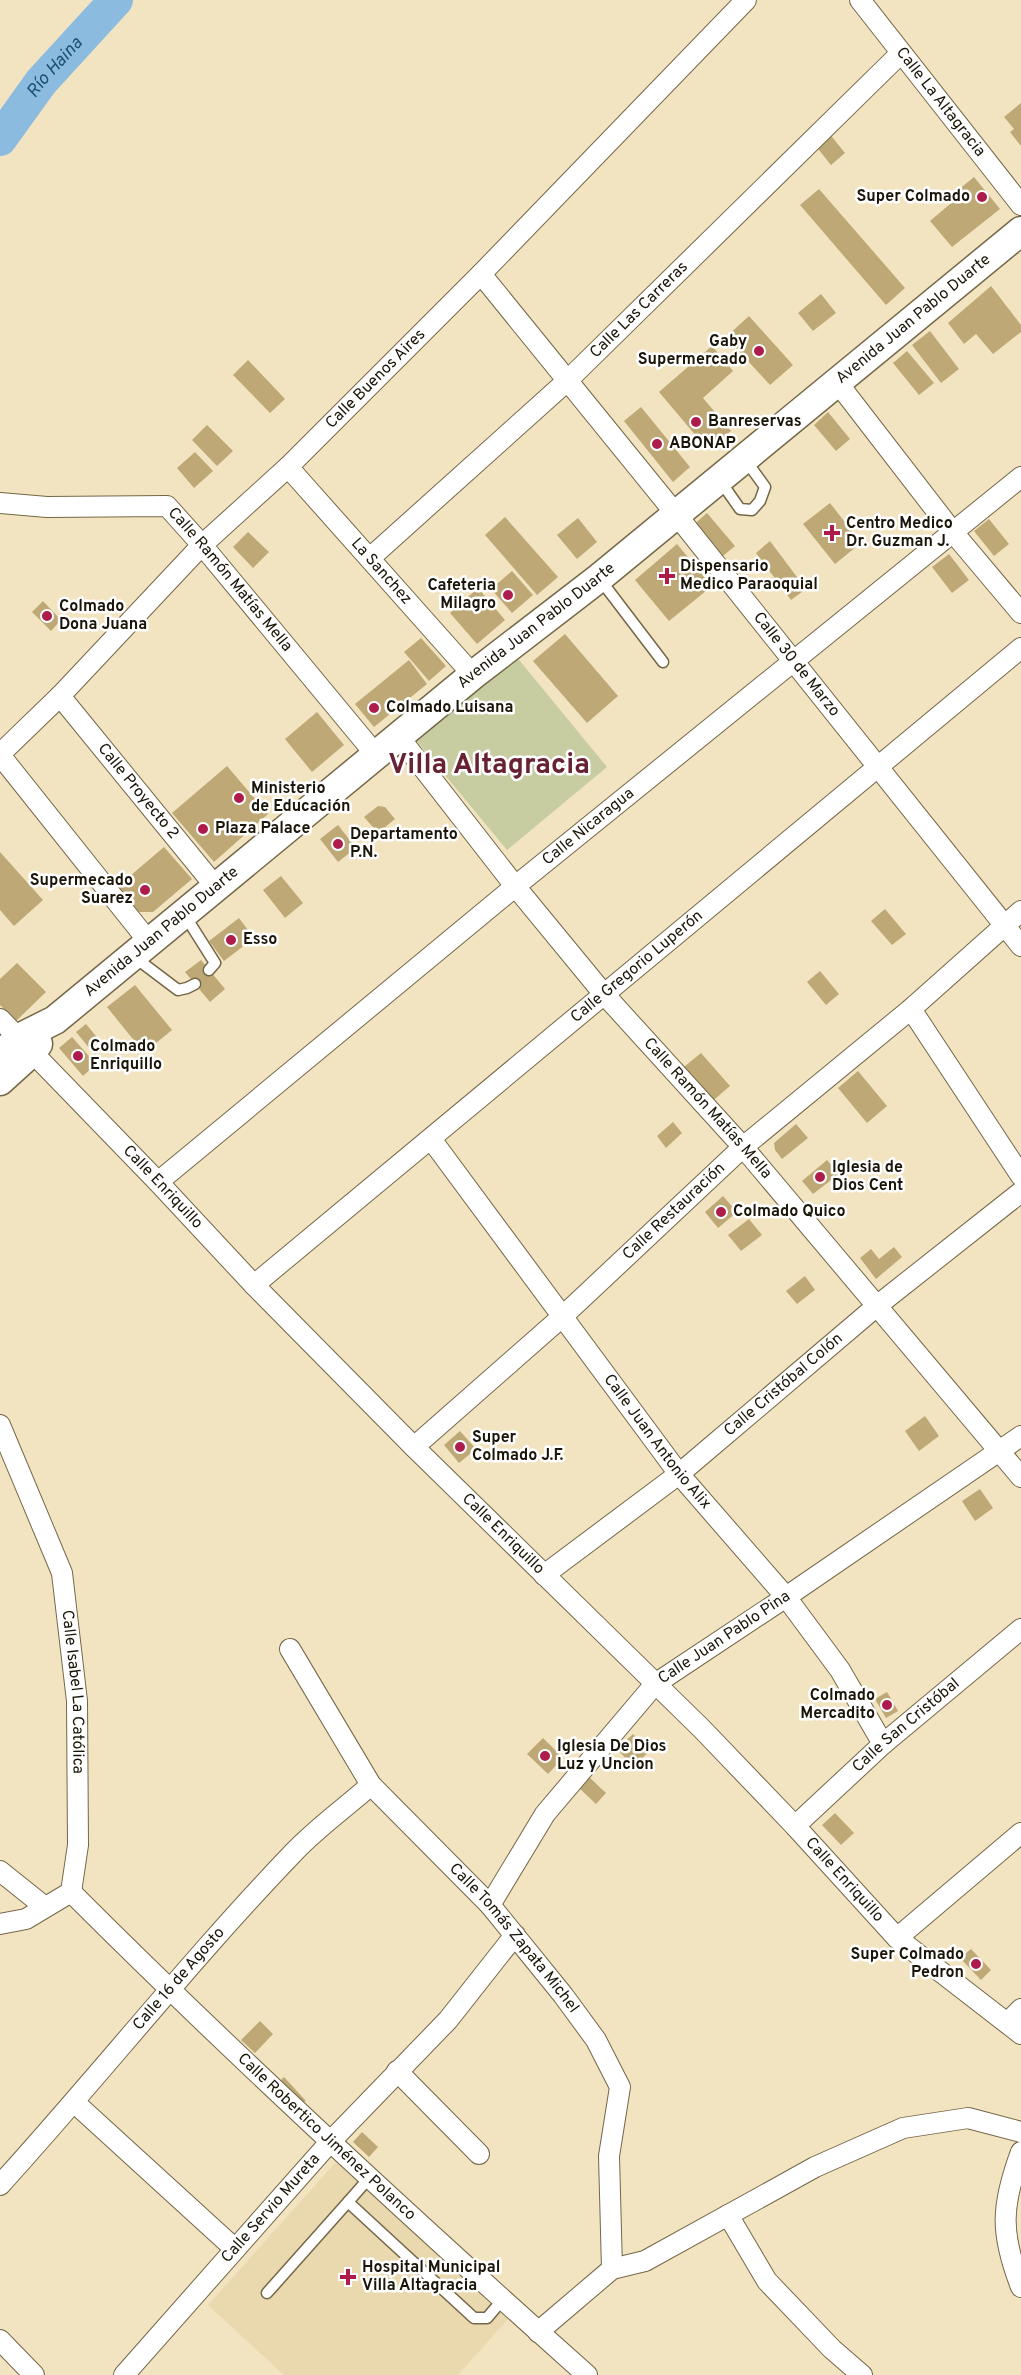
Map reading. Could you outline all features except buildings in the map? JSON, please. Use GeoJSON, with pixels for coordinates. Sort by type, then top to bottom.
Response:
{"type":"FeatureCollection","features":[{"type":"Feature","properties":{"kind":"main road","name":"Avenida Juan Pablo Duarte"},"geometry":{"type":"LineString","coordinates":[[0,1081],[13,1041],[55,1020],[472,675],[599,578],[675,513],[1021,231]]}},
{"type":"Feature","properties":{"kind":"street","name":"Calle Buenos Aires"},"geometry":{"type":"LineString","coordinates":[[0,755],[60,696],[202,545],[288,467],[481,274],[746,0]]}},
{"type":"Feature","properties":{"kind":"street","name":"Calle La Altagracia"},"geometry":{"type":"LineString","coordinates":[[860,0],[1021,206]]}},
{"type":"Feature","properties":{"kind":"street","name":"Calle Las Carreras"},"geometry":{"type":"LineString","coordinates":[[370,558],[567,381],[900,54]]}},
{"type":"Feature","properties":{"kind":"street","name":"Calle 30 de Marzo"},"geometry":{"type":"LineString","coordinates":[[481,274],[1021,946]]}},
{"type":"Feature","properties":{"kind":"street"},"geometry":{"type":"LineString","coordinates":[[837,382],[952,531],[1021,613]]}},
{"type":"Feature","properties":{"kind":"street","name":"La Sanchez"},"geometry":{"type":"LineString","coordinates":[[288,467],[472,675]]}},
{"type":"Feature","properties":{"kind":"street","name":"Calle Nicaragua"},"geometry":{"type":"LineString","coordinates":[[158,1182],[515,886],[1021,477]]}},
{"type":"Feature","properties":{"kind":"street","name":"Calle Ramón Matías Mella"},"geometry":{"type":"LineString","coordinates":[[0,503],[47,507],[166,506],[202,545],[376,755]]}},
{"type":"Feature","properties":{"kind":"street","name":"Calle Gregorio Luperón"},"geometry":{"type":"LineString","coordinates":[[254,1285],[1021,648]]}},
{"type":"Feature","properties":{"kind":"street","name":"Calle Proyecto 2"},"geometry":{"type":"LineString","coordinates":[[60,696],[215,886]]}},
{"type":"Feature","properties":{"kind":"street","name":"Calle Ramón Matías Mella"},"geometry":{"type":"LineString","coordinates":[[399,737],[515,886],[603,993],[743,1147],[1021,1477]]}},
{"type":"Feature","properties":{"kind":"street"},"geometry":{"type":"LineString","coordinates":[[0,755],[141,949]]}},
{"type":"Feature","properties":{"kind":"street","name":"Calle Restauración"},"geometry":{"type":"LineString","coordinates":[[414,1447],[562,1316],[743,1147],[911,1009],[1021,912]]}},
{"type":"Feature","properties":{"kind":"street"},"geometry":{"type":"LineString","coordinates":[[911,1009],[1021,1176]]}},
{"type":"Feature","properties":{"kind":"street","name":"Calle Enriquillo"},"geometry":{"type":"LineString","coordinates":[[13,1041],[158,1182],[254,1285],[414,1447],[702,1729],[795,1826],[897,1938],[1016,2022]]}},
{"type":"Feature","properties":{"kind":"street","name":"Calle Juan Antonio Alix"},"geometry":{"type":"LineString","coordinates":[[431,1139],[679,1474],[786,1597],[840,1670],[883,1744]]}},
{"type":"Feature","properties":{"kind":"street","name":"Calle Cristóbal Colón"},"geometry":{"type":"LineString","coordinates":[[544,1575],[679,1474],[878,1305],[1021,1191]]}},
{"type":"Feature","properties":{"kind":"street","name":"Calle Isabel La Católica"},"geometry":{"type":"LineString","coordinates":[[0,1425],[62,1573],[77,1701],[78,1845],[71,1892]]}},
{"type":"Feature","properties":{"kind":"street","name":"Calle Juan Pablo Pina"},"geometry":{"type":"LineString","coordinates":[[490,1905],[545,1814],[655,1684],[1021,1436]]}},
{"type":"Feature","properties":{"kind":"street","name":"Calle San Cristóbal"},"geometry":{"type":"LineString","coordinates":[[795,1826],[883,1744],[1021,1629]]}},
{"type":"Feature","properties":{"kind":"street","name":"Calle Tomás Zapata Michel"},"geometry":{"type":"LineString","coordinates":[[290,1649],[371,1785],[490,1905],[596,2040],[620,2087],[609,2156],[612,2269]]}},
{"type":"Feature","properties":{"kind":"street","name":"Calle 16 de Agosto"},"geometry":{"type":"LineString","coordinates":[[0,2185],[75,2103],[169,1990],[297,1849],[371,1785]]}},
{"type":"Feature","properties":{"kind":"street"},"geometry":{"type":"LineString","coordinates":[[897,1938],[1021,1833]]}},
{"type":"Feature","properties":{"kind":"street"},"geometry":{"type":"LineString","coordinates":[[0,1871],[45,1907]]}},
{"type":"Feature","properties":{"kind":"street"},"geometry":{"type":"LineString","coordinates":[[0,1924],[26,1918],[71,1892]]}},
{"type":"Feature","properties":{"kind":"street","name":"Calle Robertico Jiménez Polanco"},"geometry":{"type":"LineString","coordinates":[[71,1892],[169,1990],[330,2142],[587,2375]]}},
{"type":"Feature","properties":{"kind":"street","name":"Calle Servio Mureta"},"geometry":{"type":"LineString","coordinates":[[123,2375],[330,2142],[448,2020],[515,1935]]}},
{"type":"Feature","properties":{"kind":"street"},"geometry":{"type":"LineString","coordinates":[[397,2071],[479,2154]]}},
{"type":"Feature","properties":{"kind":"street"},"geometry":{"type":"LineString","coordinates":[[75,2103],[235,2249]]}},
{"type":"Feature","properties":{"kind":"street"},"geometry":{"type":"LineString","coordinates":[[538,2332],[612,2269],[645,2260],[815,2167],[903,2128],[968,2118],[1021,2132]]}},
{"type":"Feature","properties":{"kind":"street"},"geometry":{"type":"LineString","coordinates":[[1021,2152],[1012,2177],[1004,2222],[1010,2259],[1021,2287]]}},
{"type":"Feature","properties":{"kind":"street"},"geometry":{"type":"LineString","coordinates":[[728,2215],[767,2281],[832,2349],[862,2375]]}},
{"type":"Feature","properties":{"kind":"street"},"geometry":{"type":"LineString","coordinates":[[0,2340],[34,2375]]}},
{"type":"Feature","properties":{"kind":"lane"},"geometry":{"type":"LineString","coordinates":[[719,478],[740,509],[752,510],[760,501],[765,487],[744,458]]}},
{"type":"Feature","properties":{"kind":"lane"},"geometry":{"type":"LineString","coordinates":[[599,578],[663,662]]}},
{"type":"Feature","properties":{"kind":"lane"},"geometry":{"type":"LineString","coordinates":[[184,913],[214,963],[209,970]]}},
{"type":"Feature","properties":{"kind":"lane"},"geometry":{"type":"LineString","coordinates":[[141,949],[178,990],[195,984]]}},
{"type":"Feature","properties":{"kind":"lane"},"geometry":{"type":"LineString","coordinates":[[267,2293],[370,2177]]}},
{"type":"Feature","properties":{"kind":"lane"},"geometry":{"type":"LineString","coordinates":[[348,2202],[474,2318],[487,2318],[503,2300]]}},
{"type":"Feature","properties":{"kind":"shaded area","name":"Hospital Municipal Villa Altagracia"},"geometry":{"type":"Polygon","coordinates":[[[336,2162],[509,2318],[458,2375],[284,2375],[208,2305],[336,2162]]]}},
{"type":"Feature","properties":{"kind":"green space"},"geometry":{"type":"Polygon","coordinates":[[[515,655],[607,767],[507,850],[415,739],[515,655]]]}},
{"type":"Feature","properties":{"kind":"waterway","name":"Río Haina"},"geometry":{"type":"LineString","coordinates":[[0,139],[41,82],[116,0]]}},
{"type":"Feature","properties":{"kind":"place","name":"Super Colmado"},"geometry":{"type":"Point","coordinates":[982,197]}},
{"type":"Feature","properties":{"kind":"place","name":"Gaby Supermercado"},"geometry":{"type":"Point","coordinates":[759,351]}},
{"type":"Feature","properties":{"kind":"place","name":"Banreservas"},"geometry":{"type":"Point","coordinates":[696,422]}},
{"type":"Feature","properties":{"kind":"place","name":"ABONAP"},"geometry":{"type":"Point","coordinates":[657,444]}},
{"type":"Feature","properties":{"kind":"place","name":"Centro Medico Dr. Guzman J."},"geometry":{"type":"Point","coordinates":[832,533]}},
{"type":"Feature","properties":{"kind":"place","name":"Dispensario Medico Paraoquial"},"geometry":{"type":"Point","coordinates":[667,576]}},
{"type":"Feature","properties":{"kind":"place","name":"Cafeteria Milagro"},"geometry":{"type":"Point","coordinates":[508,595]}},
{"type":"Feature","properties":{"kind":"place","name":"Colmado Dona Juana"},"geometry":{"type":"Point","coordinates":[47,616]}},
{"type":"Feature","properties":{"kind":"place","name":"Colmado Luisana"},"geometry":{"type":"Point","coordinates":[374,708]}},
{"type":"Feature","properties":{"kind":"place","name":"Ministerio de Educación"},"geometry":{"type":"Point","coordinates":[239,798]}},
{"type":"Feature","properties":{"kind":"place","name":"Plaza Palace"},"geometry":{"type":"Point","coordinates":[203,829]}},
{"type":"Feature","properties":{"kind":"place","name":"Departamento P.N."},"geometry":{"type":"Point","coordinates":[338,844]}},
{"type":"Feature","properties":{"kind":"place","name":"Supermecado Suarez"},"geometry":{"type":"Point","coordinates":[145,890]}},
{"type":"Feature","properties":{"kind":"place","name":"Esso"},"geometry":{"type":"Point","coordinates":[231,940]}},
{"type":"Feature","properties":{"kind":"place","name":"Colmado Enriquillo"},"geometry":{"type":"Point","coordinates":[78,1056]}},
{"type":"Feature","properties":{"kind":"place","name":"Iglesia de Dios Cent"},"geometry":{"type":"Point","coordinates":[820,1177]}},
{"type":"Feature","properties":{"kind":"place","name":"Colmado Quico"},"geometry":{"type":"Point","coordinates":[721,1212]}},
{"type":"Feature","properties":{"kind":"place","name":"Super Colmado J.F."},"geometry":{"type":"Point","coordinates":[460,1447]}},
{"type":"Feature","properties":{"kind":"place","name":"Colmado Mercadito"},"geometry":{"type":"Point","coordinates":[887,1705]}},
{"type":"Feature","properties":{"kind":"place","name":"Iglesia De Dios Luz y Uncion"},"geometry":{"type":"Point","coordinates":[545,1756]}},
{"type":"Feature","properties":{"kind":"place","name":"Super Colmado Pedron"},"geometry":{"type":"Point","coordinates":[976,1964]}},
{"type":"Feature","properties":{"kind":"place","name":"Hospital Municipal Villa Altagracia"},"geometry":{"type":"Point","coordinates":[348,2277]}},
{"type":"Feature","properties":{"kind":"district","name":"Villa Altagracia"},"geometry":{"type":"Point","coordinates":[489,766]}}]}
